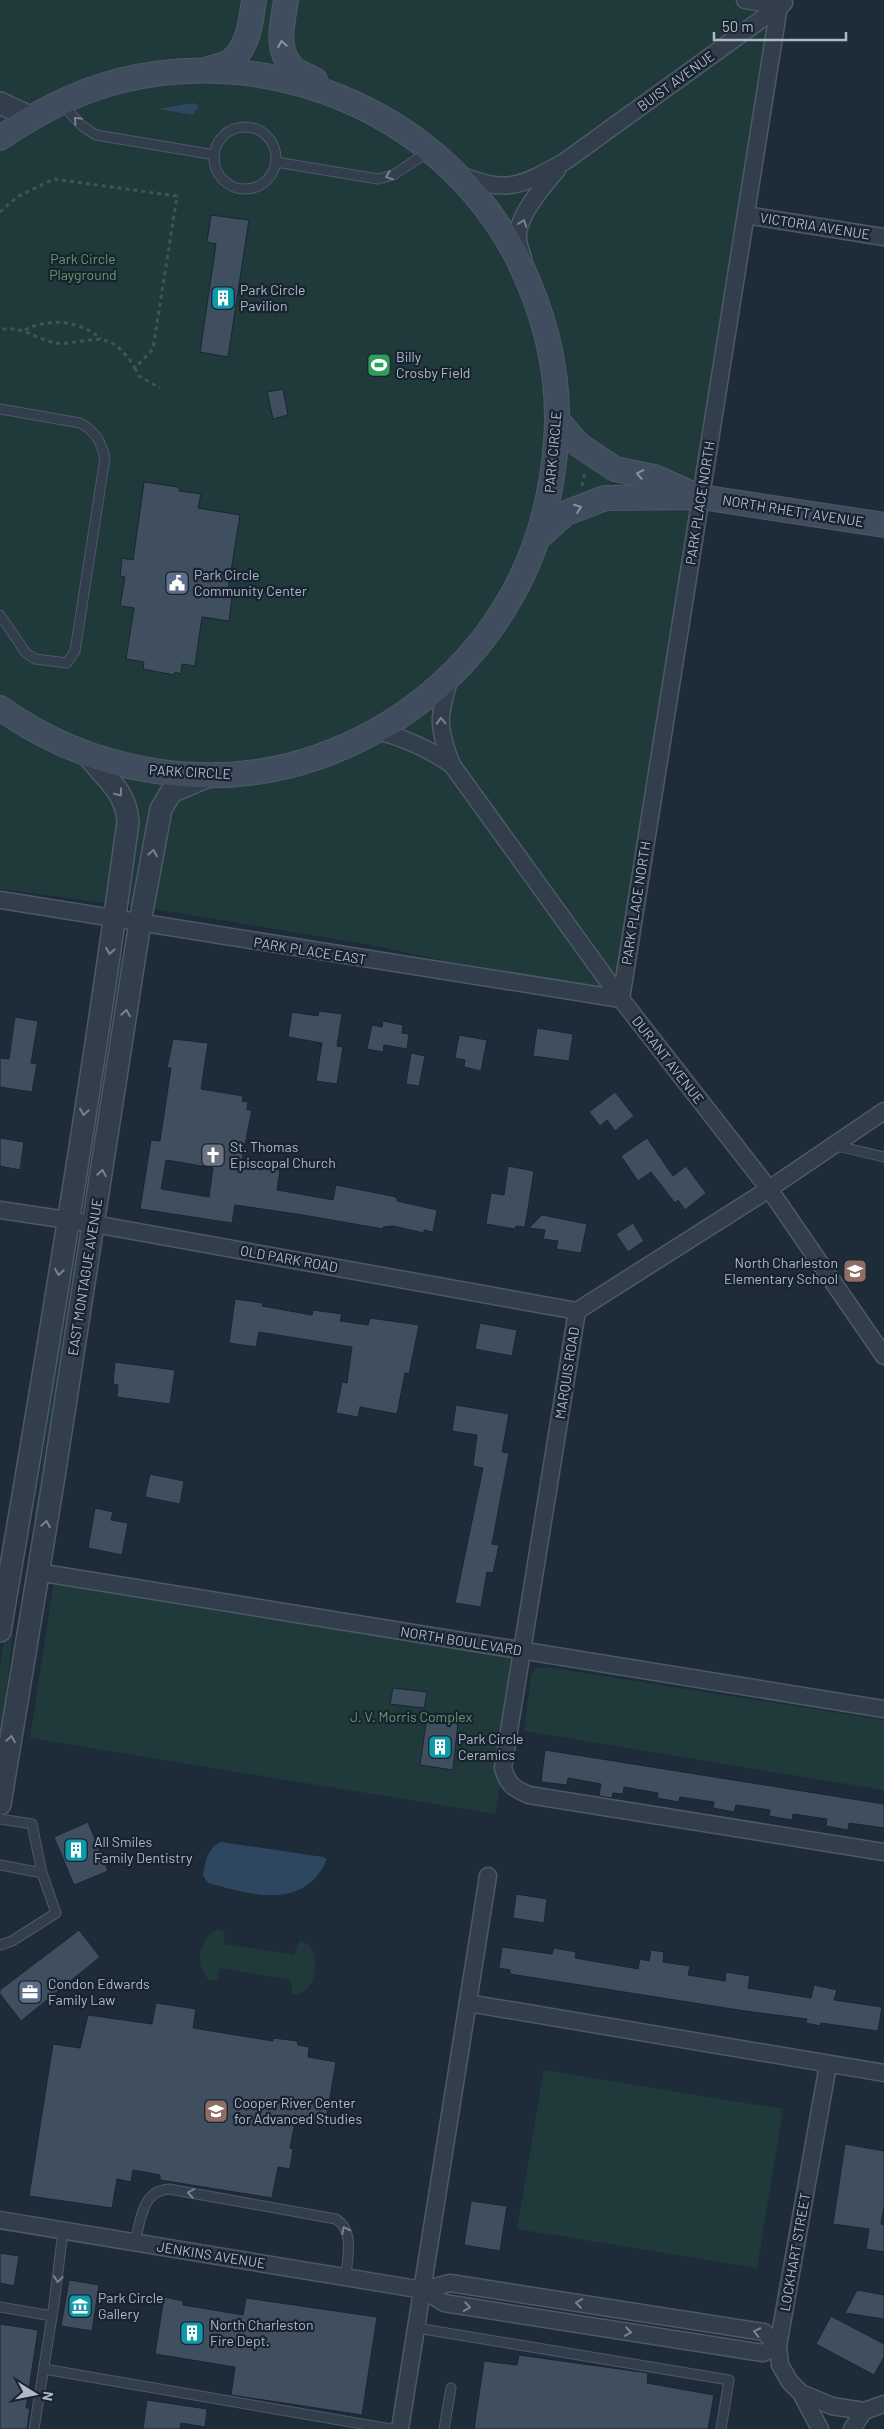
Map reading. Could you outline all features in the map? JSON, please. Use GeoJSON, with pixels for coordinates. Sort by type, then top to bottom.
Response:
{"type":"FeatureCollection","features":[{"type":"Feature","properties":{"kind":"main road"},"geometry":{"type":"LineString","coordinates":[[208,70],[230,62],[240,50],[249,31],[254,0]]}},
{"type":"Feature","properties":{"kind":"main road"},"geometry":{"type":"LineString","coordinates":[[286,0],[281,37],[284,56],[291,67],[342,96]]}},
{"type":"Feature","properties":{"kind":"main road","name":"PARK CIRCLE"},"geometry":{"type":"LineString","coordinates":[[0,138],[30,118],[60,102],[116,82],[162,72],[208,70],[263,74],[299,82],[342,96],[383,117],[431,151],[455,173],[486,207],[511,245],[531,286],[546,330],[553,366],[558,421],[553,480],[539,537],[523,576],[502,613],[478,647],[450,678],[421,702],[377,731],[341,749],[304,762],[266,770],[209,776],[147,771],[88,755],[44,736],[0,708]]}},
{"type":"Feature","properties":{"kind":"main road","name":"NORTH RHETT AVENUE"},"geometry":{"type":"LineString","coordinates":[[558,421],[579,446],[615,469],[654,476],[701,497]]}},
{"type":"Feature","properties":{"kind":"main road","name":"NORTH RHETT AVENUE"},"geometry":{"type":"LineString","coordinates":[[539,537],[566,513],[605,498],[701,497],[884,525]]}},
{"type":"Feature","properties":{"kind":"street"},"geometry":{"type":"LineString","coordinates":[[745,0],[783,3]]}},
{"type":"Feature","properties":{"kind":"street","name":"BUIST AVENUE"},"geometry":{"type":"LineString","coordinates":[[455,173],[485,185],[510,186],[528,182],[564,162],[783,3]]}},
{"type":"Feature","properties":{"kind":"street","name":"PARK PLACE NORTH"},"geometry":{"type":"LineString","coordinates":[[621,999],[746,215],[783,3]]}},
{"type":"Feature","properties":{"kind":"street"},"geometry":{"type":"LineString","coordinates":[[0,103],[30,118]]}},
{"type":"Feature","properties":{"kind":"street","name":"BUIST AVENUE"},"geometry":{"type":"LineString","coordinates":[[531,286],[517,237],[532,201],[564,162]]}},
{"type":"Feature","properties":{"kind":"street","name":"VICTORIA AVENUE"},"geometry":{"type":"LineString","coordinates":[[746,215],[884,237]]}},
{"type":"Feature","properties":{"kind":"street","name":"DURANT AVENUE"},"geometry":{"type":"LineString","coordinates":[[450,678],[440,708],[442,738],[452,765],[621,999],[770,1189],[884,1356]]}},
{"type":"Feature","properties":{"kind":"street","name":"DURANT AVENUE"},"geometry":{"type":"LineString","coordinates":[[377,731],[397,736],[431,750],[452,765]]}},
{"type":"Feature","properties":{"kind":"street","name":"EAST MONTAGUE AVENUE"},"geometry":{"type":"LineString","coordinates":[[0,1631],[5,1568],[66,1221],[115,918],[128,822],[127,808],[122,796],[88,755]]}},
{"type":"Feature","properties":{"kind":"street","name":"EAST MONTAGUE AVENUE"},"geometry":{"type":"LineString","coordinates":[[0,1804],[94,1224],[140,922],[161,809],[171,792],[209,776]]}},
{"type":"Feature","properties":{"kind":"street","name":"PARK PLACE EAST"},"geometry":{"type":"LineString","coordinates":[[0,900],[621,999]]}},
{"type":"Feature","properties":{"kind":"street","name":"MARQUIS ROAD"},"geometry":{"type":"LineString","coordinates":[[884,1111],[770,1189],[577,1311],[503,1768],[506,1781],[528,1795],[884,1852]]}},
{"type":"Feature","properties":{"kind":"street","name":"OLD PARK ROAD"},"geometry":{"type":"LineString","coordinates":[[0,1210],[94,1224],[577,1311]]}},
{"type":"Feature","properties":{"kind":"street"},"geometry":{"type":"LineString","coordinates":[[5,1568],[38,1572]]}},
{"type":"Feature","properties":{"kind":"street","name":"NORTH BOULEVARD"},"geometry":{"type":"LineString","coordinates":[[38,1572],[884,1709]]}},
{"type":"Feature","properties":{"kind":"street"},"geometry":{"type":"LineString","coordinates":[[400,2429],[488,1876]]}},
{"type":"Feature","properties":{"kind":"street"},"geometry":{"type":"LineString","coordinates":[[468,2003],[884,2073]]}},
{"type":"Feature","properties":{"kind":"street","name":"LOCKHART STREET"},"geometry":{"type":"LineString","coordinates":[[820,2429],[801,2393],[790,2382],[780,2365],[778,2346],[828,2065]]}},
{"type":"Feature","properties":{"kind":"street","name":"JENKINS AVENUE"},"geometry":{"type":"LineString","coordinates":[[0,2220],[423,2290]]}},
{"type":"Feature","properties":{"kind":"street"},"geometry":{"type":"LineString","coordinates":[[423,2290],[444,2303],[763,2353],[778,2346]]}},
{"type":"Feature","properties":{"kind":"street"},"geometry":{"type":"LineString","coordinates":[[801,2393],[832,2406],[864,2411],[884,2404]]}},
{"type":"Feature","properties":{"kind":"street"},"geometry":{"type":"LineString","coordinates":[[852,2429],[864,2411]]}},
{"type":"Feature","properties":{"kind":"lane"},"geometry":{"type":"LineString","coordinates":[[60,102],[82,126],[96,135],[215,154]]}},
{"type":"Feature","properties":{"kind":"lane"},"geometry":{"type":"LineString","coordinates":[[249,128],[267,137],[273,145],[276,162],[272,175],[265,182],[256,188],[246,190],[227,183],[220,176],[215,167],[215,154],[222,138],[230,132],[249,128]]}},
{"type":"Feature","properties":{"kind":"lane"},"geometry":{"type":"LineString","coordinates":[[276,162],[378,180],[393,175],[431,151]]}},
{"type":"Feature","properties":{"kind":"lane"},"geometry":{"type":"LineString","coordinates":[[0,409],[80,423],[90,428],[97,436],[105,458],[75,651],[67,662],[35,659],[26,653],[1,620]]}},
{"type":"Feature","properties":{"kind":"lane"},"geometry":{"type":"LineString","coordinates":[[833,1145],[884,1157]]}},
{"type":"Feature","properties":{"kind":"lane"},"geometry":{"type":"LineString","coordinates":[[0,1819],[32,1824],[42,1873],[56,1913],[12,1941],[0,1944]]}},
{"type":"Feature","properties":{"kind":"lane"},"geometry":{"type":"LineString","coordinates":[[0,1865],[42,1873]]}},
{"type":"Feature","properties":{"kind":"lane"},"geometry":{"type":"LineString","coordinates":[[135,2242],[144,2207],[150,2197],[160,2191],[169,2189],[336,2219],[344,2225],[349,2234],[346,2277]]}},
{"type":"Feature","properties":{"kind":"lane"},"geometry":{"type":"LineString","coordinates":[[34,2429],[64,2231]]}},
{"type":"Feature","properties":{"kind":"lane"},"geometry":{"type":"LineString","coordinates":[[0,2307],[52,2316]]}},
{"type":"Feature","properties":{"kind":"lane"},"geometry":{"type":"LineString","coordinates":[[417,2328],[729,2380],[720,2429]]}},
{"type":"Feature","properties":{"kind":"lane"},"geometry":{"type":"LineString","coordinates":[[44,2369],[391,2429]]}},
{"type":"Feature","properties":{"kind":"lane"},"geometry":{"type":"LineString","coordinates":[[444,2429],[451,2388]]}},
{"type":"Feature","properties":{"kind":"path"},"geometry":{"type":"LineString","coordinates":[[0,212],[17,197],[54,179],[177,196],[153,350],[135,368]]}},
{"type":"Feature","properties":{"kind":"path"},"geometry":{"type":"LineString","coordinates":[[0,330],[25,330],[33,326],[61,323],[84,328],[102,340]]}},
{"type":"Feature","properties":{"kind":"path"},"geometry":{"type":"LineString","coordinates":[[25,330],[34,336],[57,343],[108,341],[117,347],[135,368],[139,376],[160,388]]}},
{"type":"Feature","properties":{"kind":"path"},"geometry":{"type":"LineString","coordinates":[[581,490],[586,465]]}},
{"type":"Feature","properties":{"kind":"green space","name":"Park Circle Playground"},"geometry":{"type":"Polygon","coordinates":[[[0,0],[744,0],[779,6],[621,999],[366,944],[167,911],[0,889],[0,0]]]}},
{"type":"Feature","properties":{"kind":"green space"},"geometry":{"type":"Polygon","coordinates":[[[119,955],[126,960],[91,1186],[84,1187],[119,955]]]}},
{"type":"Feature","properties":{"kind":"green space"},"geometry":{"type":"Polygon","coordinates":[[[75,1260],[77,1261],[41,1500],[34,1517],[70,1268],[75,1260]]]}},
{"type":"Feature","properties":{"kind":"green space","name":"J. V. Morris Complex"},"geometry":{"type":"Polygon","coordinates":[[[55,1575],[522,1651],[495,1814],[30,1738],[55,1575]]]}},
{"type":"Feature","properties":{"kind":"green space"},"geometry":{"type":"Polygon","coordinates":[[[12,1617],[14,1623],[3,1720],[0,1724],[0,1666],[7,1619],[12,1617]]]}},
{"type":"Feature","properties":{"kind":"green space"},"geometry":{"type":"Polygon","coordinates":[[[547,1667],[884,1720],[884,1790],[524,1731],[531,1675],[535,1669],[547,1667]]]}},
{"type":"Feature","properties":{"kind":"green space"},"geometry":{"type":"Polygon","coordinates":[[[218,1929],[225,1933],[223,1944],[294,1955],[299,1941],[307,1944],[313,1951],[315,1960],[312,1980],[301,1993],[292,1994],[291,1980],[220,1968],[217,1980],[210,1981],[202,1968],[200,1953],[206,1939],[218,1929]]]}},
{"type":"Feature","properties":{"kind":"green space"},"geometry":{"type":"Polygon","coordinates":[[[544,2070],[783,2109],[757,2268],[517,2229],[544,2070]]]}},
{"type":"Feature","properties":{"kind":"water"},"geometry":{"type":"Polygon","coordinates":[[[193,103],[199,106],[193,115],[159,109],[193,103]]]}},
{"type":"Feature","properties":{"kind":"water"},"geometry":{"type":"Polygon","coordinates":[[[221,1842],[327,1859],[317,1875],[305,1886],[291,1893],[276,1895],[242,1892],[208,1883],[203,1875],[210,1852],[221,1842]]]}},
{"type":"Feature","properties":{"kind":"building","name":"Park Circle Pavilion"},"geometry":{"type":"Polygon","coordinates":[[[211,215],[249,220],[228,357],[200,352],[216,244],[207,242],[211,215]]]}},
{"type":"Feature","properties":{"kind":"building"},"geometry":{"type":"Polygon","coordinates":[[[283,389],[288,415],[273,419],[267,392],[283,389]]]}},
{"type":"Feature","properties":{"kind":"building","name":"Park Circle Community Center"},"geometry":{"type":"Polygon","coordinates":[[[144,482],[179,487],[179,491],[201,494],[198,508],[240,515],[228,590],[233,590],[229,621],[202,617],[195,666],[182,664],[181,674],[175,672],[174,675],[143,669],[144,662],[126,659],[134,608],[120,606],[125,577],[120,576],[122,558],[133,560],[144,482]]]}},
{"type":"Feature","properties":{"kind":"building"},"geometry":{"type":"Polygon","coordinates":[[[319,1011],[342,1014],[337,1046],[343,1047],[337,1084],[316,1081],[322,1043],[288,1037],[292,1012],[318,1016],[319,1011]]]}},
{"type":"Feature","properties":{"kind":"building"},"geometry":{"type":"Polygon","coordinates":[[[15,1017],[38,1021],[31,1063],[37,1064],[32,1092],[0,1087],[0,1058],[9,1059],[15,1017]]]}},
{"type":"Feature","properties":{"kind":"building"},"geometry":{"type":"Polygon","coordinates":[[[383,1021],[403,1025],[402,1033],[409,1034],[407,1049],[384,1045],[383,1052],[367,1049],[372,1025],[382,1027],[383,1021]]]}},
{"type":"Feature","properties":{"kind":"building"},"geometry":{"type":"Polygon","coordinates":[[[537,1028],[573,1034],[569,1061],[533,1056],[537,1028]]]}},
{"type":"Feature","properties":{"kind":"building"},"geometry":{"type":"Polygon","coordinates":[[[459,1035],[487,1040],[481,1071],[464,1067],[465,1060],[455,1058],[459,1035]]]}},
{"type":"Feature","properties":{"kind":"building"},"geometry":{"type":"Polygon","coordinates":[[[173,1039],[208,1043],[201,1089],[243,1096],[242,1101],[248,1102],[247,1110],[252,1110],[242,1159],[270,1163],[269,1168],[280,1170],[277,1190],[333,1200],[336,1185],[392,1196],[397,1198],[397,1201],[437,1210],[433,1232],[424,1230],[424,1233],[393,1226],[383,1227],[383,1229],[235,1205],[232,1223],[140,1209],[151,1140],[160,1141],[171,1068],[167,1068],[173,1039]],[[166,1160],[161,1189],[209,1197],[213,1168],[166,1160]]]}},
{"type":"Feature","properties":{"kind":"building"},"geometry":{"type":"Polygon","coordinates":[[[411,1053],[425,1056],[419,1086],[406,1084],[411,1053]]]}},
{"type":"Feature","properties":{"kind":"building"},"geometry":{"type":"Polygon","coordinates":[[[615,1092],[634,1116],[615,1131],[607,1120],[600,1126],[589,1112],[615,1092]]]}},
{"type":"Feature","properties":{"kind":"building"},"geometry":{"type":"Polygon","coordinates":[[[0,1138],[24,1142],[20,1170],[0,1166],[0,1138]]]}},
{"type":"Feature","properties":{"kind":"building"},"geometry":{"type":"Polygon","coordinates":[[[647,1138],[673,1176],[686,1166],[706,1193],[685,1210],[678,1200],[675,1203],[651,1172],[638,1181],[621,1156],[647,1138]]]}},
{"type":"Feature","properties":{"kind":"building"},"geometry":{"type":"Polygon","coordinates":[[[508,1166],[534,1171],[525,1227],[516,1226],[515,1229],[486,1224],[491,1193],[504,1195],[508,1166]]]}},
{"type":"Feature","properties":{"kind":"building"},"geometry":{"type":"Polygon","coordinates":[[[542,1215],[587,1224],[581,1253],[556,1249],[558,1241],[543,1239],[545,1230],[529,1228],[542,1215]]]}},
{"type":"Feature","properties":{"kind":"building"},"geometry":{"type":"Polygon","coordinates":[[[633,1223],[644,1241],[628,1252],[616,1234],[633,1223]]]}},
{"type":"Feature","properties":{"kind":"building"},"geometry":{"type":"Polygon","coordinates":[[[235,1299],[263,1303],[262,1306],[312,1315],[313,1310],[342,1314],[340,1321],[368,1325],[370,1318],[419,1325],[409,1374],[405,1373],[397,1414],[360,1407],[358,1417],[336,1413],[342,1382],[347,1383],[352,1347],[259,1332],[256,1347],[229,1343],[235,1299]]]}},
{"type":"Feature","properties":{"kind":"building"},"geometry":{"type":"Polygon","coordinates":[[[480,1323],[517,1330],[512,1356],[475,1349],[480,1323]]]}},
{"type":"Feature","properties":{"kind":"building"},"geometry":{"type":"Polygon","coordinates":[[[115,1362],[175,1370],[170,1404],[117,1397],[118,1385],[113,1384],[115,1362]]]}},
{"type":"Feature","properties":{"kind":"building"},"geometry":{"type":"Polygon","coordinates":[[[456,1405],[509,1414],[502,1452],[509,1453],[492,1544],[499,1545],[493,1573],[487,1572],[481,1607],[455,1603],[483,1468],[473,1466],[477,1435],[452,1431],[456,1405]]]}},
{"type":"Feature","properties":{"kind":"building"},"geometry":{"type":"Polygon","coordinates":[[[150,1474],[184,1481],[180,1504],[145,1497],[150,1474]]]}},
{"type":"Feature","properties":{"kind":"building"},"geometry":{"type":"Polygon","coordinates":[[[95,1508],[113,1512],[111,1520],[128,1523],[122,1555],[88,1548],[95,1508]]]}},
{"type":"Feature","properties":{"kind":"building"},"geometry":{"type":"Polygon","coordinates":[[[393,1688],[427,1692],[424,1708],[390,1704],[393,1688]]]}},
{"type":"Feature","properties":{"kind":"building","name":"Park Circle Ceramics"},"geometry":{"type":"Polygon","coordinates":[[[427,1717],[458,1722],[453,1770],[420,1765],[427,1717]]]}},
{"type":"Feature","properties":{"kind":"building"},"geometry":{"type":"Polygon","coordinates":[[[545,1750],[884,1804],[884,1828],[849,1823],[848,1830],[826,1826],[827,1819],[793,1814],[792,1820],[769,1816],[770,1810],[736,1805],[734,1812],[713,1808],[714,1802],[680,1797],[679,1802],[657,1798],[658,1793],[624,1787],[623,1794],[613,1793],[612,1798],[599,1796],[601,1784],[568,1778],[567,1785],[541,1782],[545,1750]]]}},
{"type":"Feature","properties":{"kind":"building","name":"All Smiles Family Dentistry"},"geometry":{"type":"Polygon","coordinates":[[[88,1822],[108,1871],[74,1885],[54,1837],[88,1822]]]}},
{"type":"Feature","properties":{"kind":"building"},"geometry":{"type":"Polygon","coordinates":[[[516,1894],[547,1899],[544,1923],[513,1918],[516,1894]]]}},
{"type":"Feature","properties":{"kind":"building"},"geometry":{"type":"Polygon","coordinates":[[[79,1930],[100,1957],[21,2021],[0,1994],[0,1990],[79,1930]]]}},
{"type":"Feature","properties":{"kind":"building"},"geometry":{"type":"Polygon","coordinates":[[[502,1947],[552,1954],[554,1948],[576,1952],[575,1958],[638,1969],[640,1959],[649,1961],[651,1950],[664,1952],[663,1962],[690,1966],[688,1975],[725,1981],[726,1972],[750,1976],[748,1988],[811,1998],[814,1985],[837,1990],[834,2000],[882,2007],[878,2031],[821,2023],[820,2026],[806,2023],[807,2019],[510,1974],[510,1970],[499,1968],[502,1947]]]}},
{"type":"Feature","properties":{"kind":"building"},"geometry":{"type":"Polygon","coordinates":[[[156,2003],[196,2009],[193,2028],[273,2041],[273,2038],[297,2041],[298,2045],[309,2047],[308,2057],[336,2062],[325,2127],[295,2122],[290,2148],[293,2149],[290,2169],[278,2167],[272,2198],[160,2180],[160,2175],[133,2170],[131,2182],[117,2179],[112,2208],[29,2196],[53,2044],[80,2048],[88,2015],[152,2024],[156,2003]]]}},
{"type":"Feature","properties":{"kind":"building"},"geometry":{"type":"Polygon","coordinates":[[[845,2144],[884,2151],[884,2206],[881,2224],[884,2225],[884,2252],[866,2249],[869,2229],[833,2224],[845,2144]]]}},
{"type":"Feature","properties":{"kind":"building"},"geometry":{"type":"Polygon","coordinates":[[[471,2201],[507,2206],[500,2251],[464,2245],[471,2201]]]}},
{"type":"Feature","properties":{"kind":"building"},"geometry":{"type":"Polygon","coordinates":[[[0,2253],[19,2256],[14,2286],[0,2283],[0,2253]]]}},
{"type":"Feature","properties":{"kind":"building","name":"Park Circle Gallery"},"geometry":{"type":"Polygon","coordinates":[[[69,2280],[99,2285],[92,2331],[61,2326],[69,2280]]]}},
{"type":"Feature","properties":{"kind":"building"},"geometry":{"type":"Polygon","coordinates":[[[857,2290],[884,2295],[884,2319],[845,2313],[857,2290]]]}},
{"type":"Feature","properties":{"kind":"building"},"geometry":{"type":"Polygon","coordinates":[[[164,2297],[183,2301],[183,2305],[243,2315],[246,2298],[377,2317],[362,2415],[231,2395],[235,2367],[155,2354],[164,2297]]]}},
{"type":"Feature","properties":{"kind":"building"},"geometry":{"type":"Polygon","coordinates":[[[831,2316],[884,2344],[884,2357],[874,2375],[816,2344],[831,2316]]]}},
{"type":"Feature","properties":{"kind":"building"},"geometry":{"type":"Polygon","coordinates":[[[0,2324],[38,2330],[26,2408],[30,2408],[27,2429],[0,2429],[0,2324]]]}},
{"type":"Feature","properties":{"kind":"building"},"geometry":{"type":"Polygon","coordinates":[[[519,2355],[648,2373],[647,2383],[714,2395],[708,2429],[474,2429],[484,2361],[517,2365],[519,2355]]]}},
{"type":"Feature","properties":{"kind":"building"},"geometry":{"type":"Polygon","coordinates":[[[147,2400],[207,2409],[205,2427],[181,2423],[180,2429],[143,2429],[147,2400]]]}},
{"type":"Feature","properties":{"kind":"place","name":"Park Circle Pavilion"},"geometry":{"type":"Point","coordinates":[223,298]}},
{"type":"Feature","properties":{"kind":"place","name":"Billy Crosby Field"},"geometry":{"type":"Point","coordinates":[379,365]}},
{"type":"Feature","properties":{"kind":"place","name":"Park Circle Community Center"},"geometry":{"type":"Point","coordinates":[177,583]}},
{"type":"Feature","properties":{"kind":"place","name":"St. Thomas Episcopal Church"},"geometry":{"type":"Point","coordinates":[213,1155]}},
{"type":"Feature","properties":{"kind":"place","name":"North Charleston Elementary School"},"geometry":{"type":"Point","coordinates":[855,1271]}},
{"type":"Feature","properties":{"kind":"place","name":"Park Circle Ceramics"},"geometry":{"type":"Point","coordinates":[440,1747]}},
{"type":"Feature","properties":{"kind":"place","name":"All Smiles Family Dentistry"},"geometry":{"type":"Point","coordinates":[76,1850]}},
{"type":"Feature","properties":{"kind":"place","name":"Condon Edwards Family Law"},"geometry":{"type":"Point","coordinates":[30,1992]}},
{"type":"Feature","properties":{"kind":"place","name":"Cooper River Center for Advanced Studies"},"geometry":{"type":"Point","coordinates":[216,2111]}},
{"type":"Feature","properties":{"kind":"place","name":"Park Circle Gallery"},"geometry":{"type":"Point","coordinates":[80,2306]}},
{"type":"Feature","properties":{"kind":"place","name":"North Charleston Fire Dept."},"geometry":{"type":"Point","coordinates":[192,2333]}}]}
